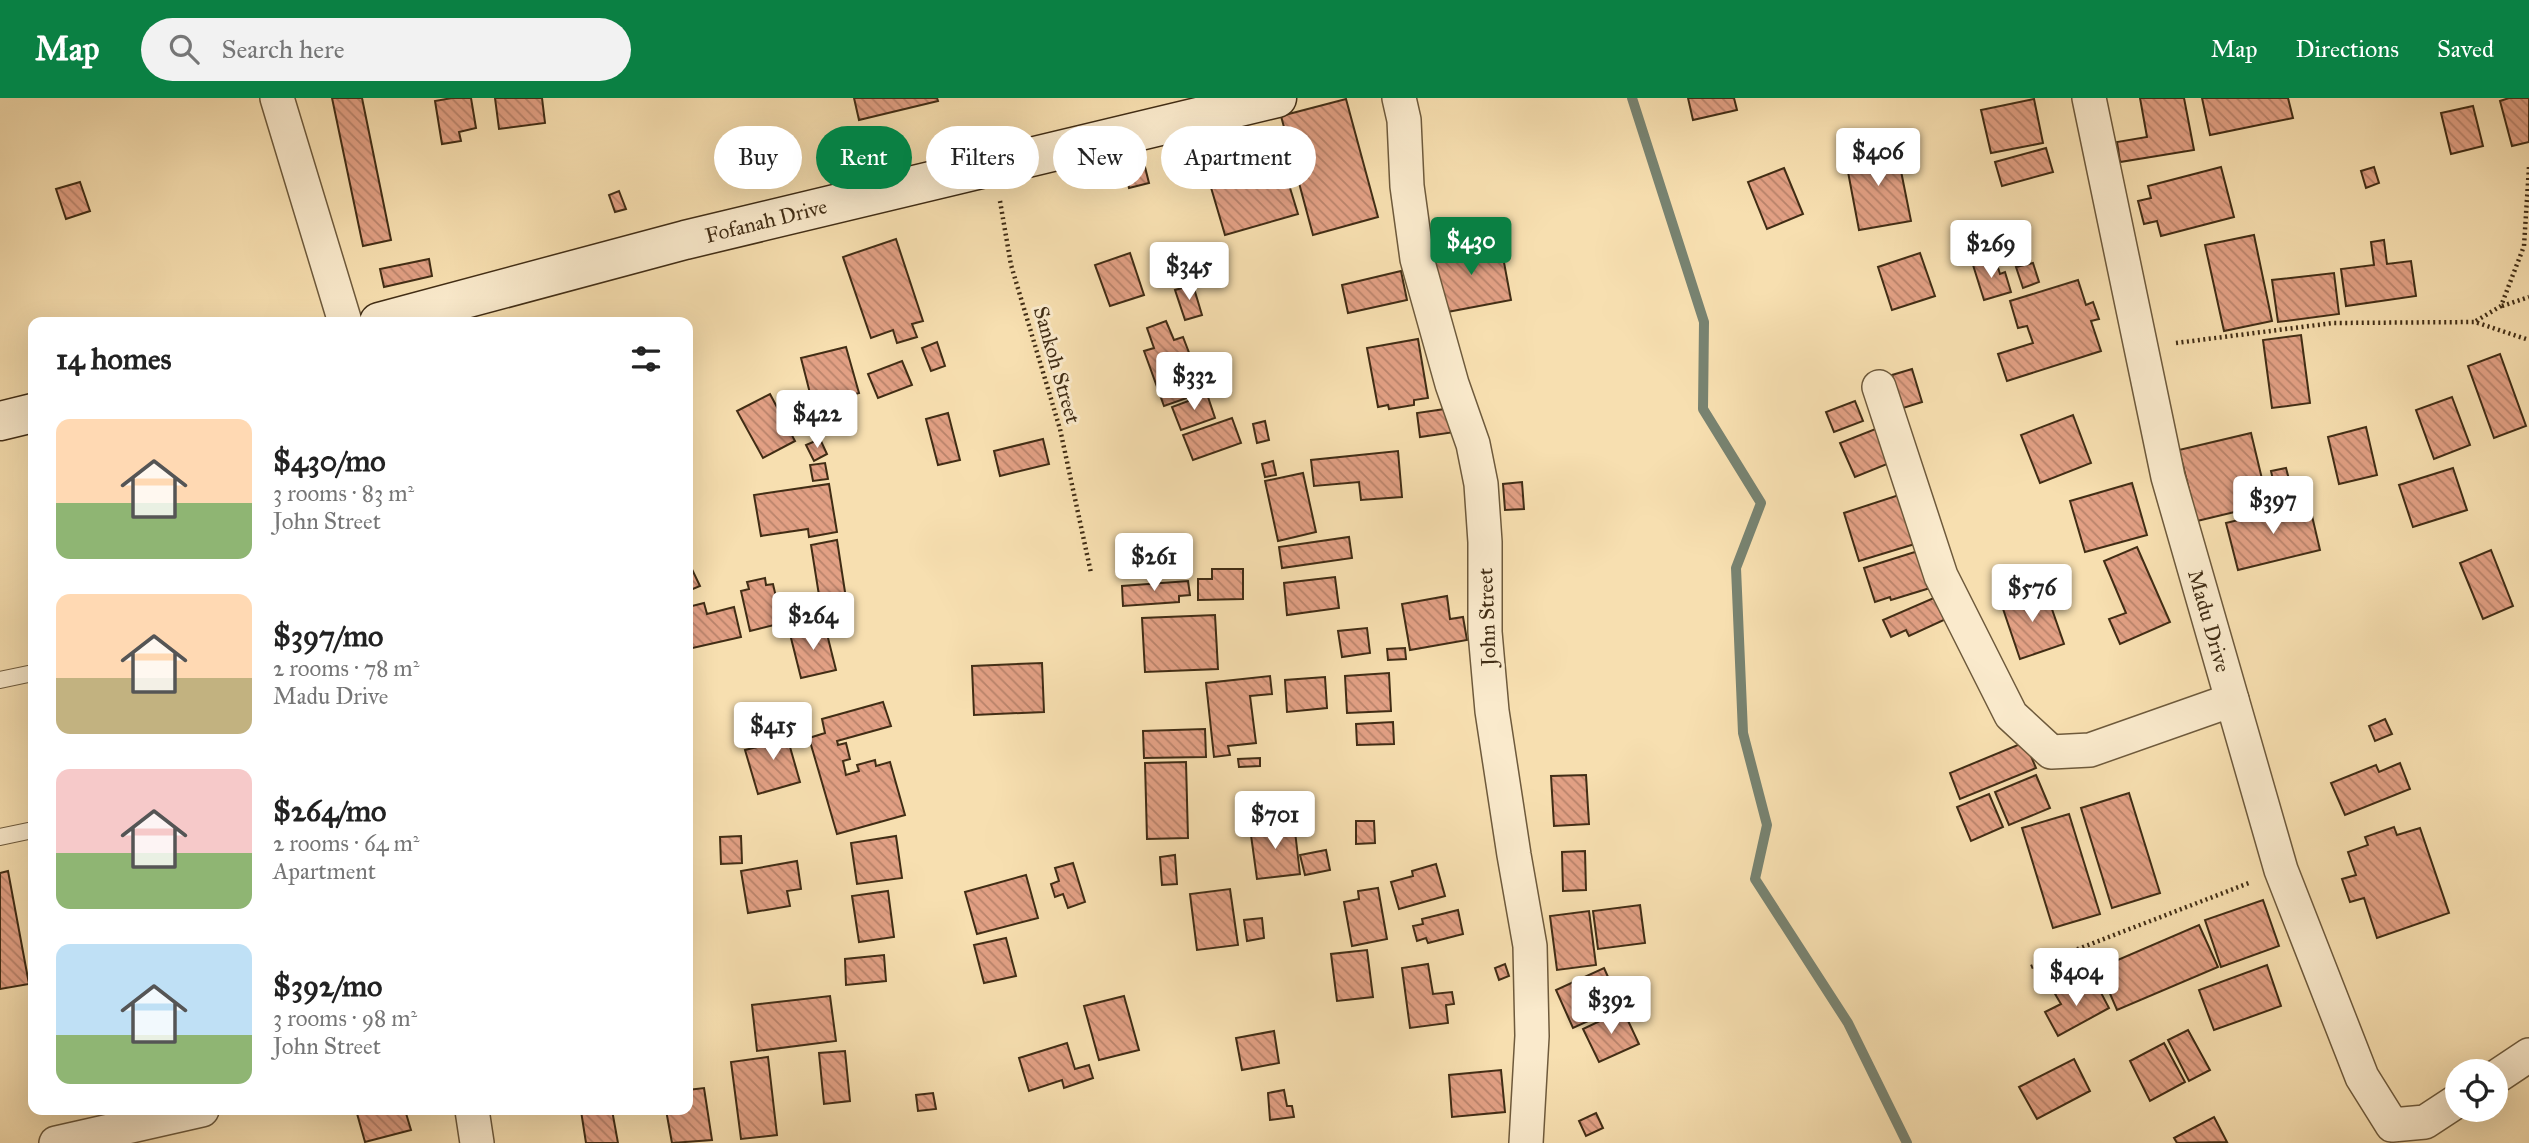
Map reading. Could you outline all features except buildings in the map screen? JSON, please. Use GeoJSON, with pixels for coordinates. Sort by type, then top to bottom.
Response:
{"type":"FeatureCollection","features":[{"type":"Feature","properties":{"kind":"street"},"geometry":{"type":"LineString","coordinates":[[277,98],[343,317]]}},
{"type":"Feature","properties":{"kind":"street","name":"Fofanah Drive"},"geometry":{"type":"LineString","coordinates":[[1039,155],[1277,98]]}},
{"type":"Feature","properties":{"kind":"street","name":"John Street"},"geometry":{"type":"LineString","coordinates":[[1399,98],[1404,120],[1407,186],[1417,259],[1452,384],[1473,444],[1480,484],[1485,542],[1485,632],[1492,711],[1530,946],[1532,1036],[1526,1143]]}},
{"type":"Feature","properties":{"kind":"street","name":"Madu Drive"},"geometry":{"type":"LineString","coordinates":[[2089,98],[2168,477],[2281,870],[2362,1077],[2392,1125],[2425,1122],[2445,1109]]}},
{"type":"Feature","properties":{"kind":"street","name":"Fofanah Drive"},"geometry":{"type":"LineString","coordinates":[[398,317],[685,240],[926,182]]}},
{"type":"Feature","properties":{"kind":"street"},"geometry":{"type":"LineString","coordinates":[[1879,387],[1941,576],[2011,715],[2051,752],[2090,750],[2232,700]]}},
{"type":"Feature","properties":{"kind":"street"},"geometry":{"type":"LineString","coordinates":[[0,421],[28,414]]}},
{"type":"Feature","properties":{"kind":"street"},"geometry":{"type":"LineString","coordinates":[[2508,1069],[2527,1059]]}},
{"type":"Feature","properties":{"kind":"street"},"geometry":{"type":"LineString","coordinates":[[56,1143],[180,1115]]}},
{"type":"Feature","properties":{"kind":"street"},"geometry":{"type":"LineString","coordinates":[[473,1115],[477,1143]]}},
{"type":"Feature","properties":{"kind":"lane"},"geometry":{"type":"LineString","coordinates":[[0,680],[28,674]]}},
{"type":"Feature","properties":{"kind":"lane"},"geometry":{"type":"LineString","coordinates":[[0,838],[28,831]]}},
{"type":"Feature","properties":{"kind":"path"},"geometry":{"type":"LineString","coordinates":[[2501,306],[2525,246],[2529,167]]}},
{"type":"Feature","properties":{"kind":"path","name":"Sankoh Street"},"geometry":{"type":"LineString","coordinates":[[997,189],[1011,265],[1060,429],[1091,573]]}},
{"type":"Feature","properties":{"kind":"path"},"geometry":{"type":"LineString","coordinates":[[2475,322],[2501,306],[2529,297]]}},
{"type":"Feature","properties":{"kind":"path"},"geometry":{"type":"LineString","coordinates":[[2141,347],[2333,323],[2475,322],[2529,340]]}},
{"type":"Feature","properties":{"kind":"path"},"geometry":{"type":"LineString","coordinates":[[2031,967],[2281,870]]}},
{"type":"Feature","properties":{"kind":"waterway"},"geometry":{"type":"LineString","coordinates":[[1632,98],[1704,322],[1703,409],[1761,503],[1736,568],[1743,733],[1767,825],[1755,879],[1848,1023],[1907,1143]]}}]}
